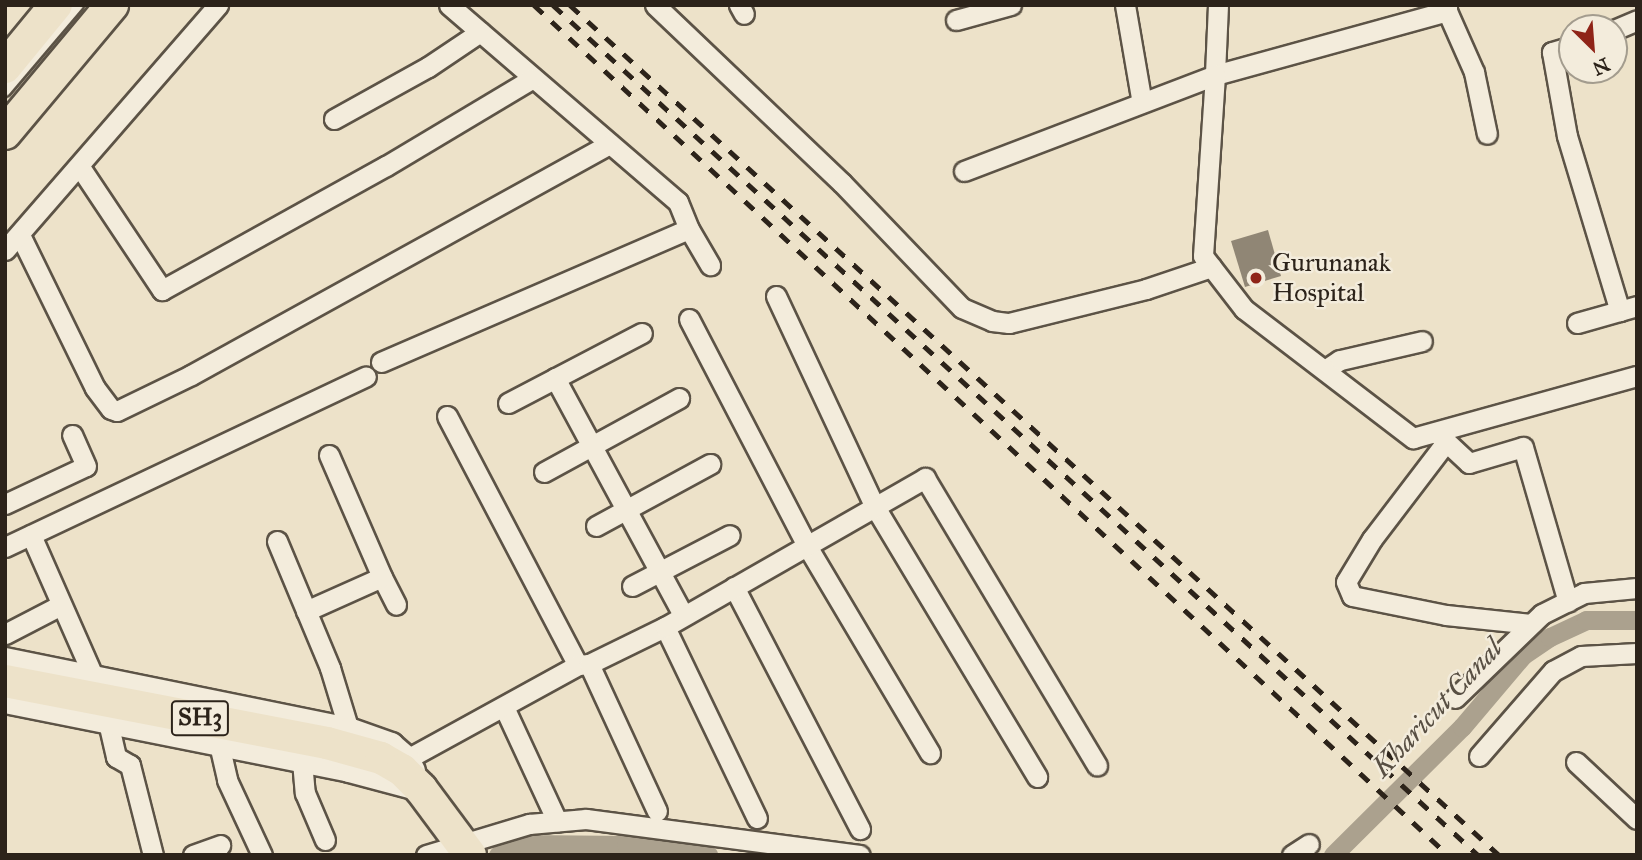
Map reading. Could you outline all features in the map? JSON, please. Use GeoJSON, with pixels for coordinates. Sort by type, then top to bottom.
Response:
{"type":"FeatureCollection","features":[{"type":"Feature","properties":{"kind":"main road"},"geometry":{"type":"LineString","coordinates":[[5,66],[57,5]]}},
{"type":"Feature","properties":{"kind":"main road"},"geometry":{"type":"LineString","coordinates":[[5,133],[112,5]]}},
{"type":"Feature","properties":{"kind":"main road","name":"SH3"},"geometry":{"type":"LineString","coordinates":[[5,681],[327,743],[399,762],[465,849]]}},
{"type":"Feature","properties":{"kind":"street"},"geometry":{"type":"LineString","coordinates":[[5,250],[80,167],[218,5]]}},
{"type":"Feature","properties":{"kind":"street"},"geometry":{"type":"LineString","coordinates":[[449,5],[678,202],[689,229],[710,265]]}},
{"type":"Feature","properties":{"kind":"street"},"geometry":{"type":"LineString","coordinates":[[655,5],[842,183],[962,307],[992,321],[1009,323],[1134,293],[1211,267]]}},
{"type":"Feature","properties":{"kind":"street"},"geometry":{"type":"LineString","coordinates":[[956,20],[1011,5]]}},
{"type":"Feature","properties":{"kind":"street"},"geometry":{"type":"LineString","coordinates":[[1125,5],[1142,103]]}},
{"type":"Feature","properties":{"kind":"street"},"geometry":{"type":"LineString","coordinates":[[1218,5],[1203,256],[1244,309],[1413,438],[1441,437],[1637,376]]}},
{"type":"Feature","properties":{"kind":"street"},"geometry":{"type":"LineString","coordinates":[[964,171],[1215,75],[1447,8],[1474,72],[1488,134]]}},
{"type":"Feature","properties":{"kind":"street"},"geometry":{"type":"LineString","coordinates":[[334,119],[428,67],[480,32]]}},
{"type":"Feature","properties":{"kind":"street"},"geometry":{"type":"LineString","coordinates":[[1558,50],[1552,52],[1567,136],[1628,309],[1577,323]]}},
{"type":"Feature","properties":{"kind":"street"},"geometry":{"type":"LineString","coordinates":[[80,167],[162,290],[386,166],[533,78]]}},
{"type":"Feature","properties":{"kind":"street"},"geometry":{"type":"LineString","coordinates":[[20,235],[94,388],[111,409],[117,411],[191,375],[611,144]]}},
{"type":"Feature","properties":{"kind":"street"},"geometry":{"type":"LineString","coordinates":[[381,362],[689,229]]}},
{"type":"Feature","properties":{"kind":"street"},"geometry":{"type":"LineString","coordinates":[[776,296],[875,507],[1037,777]]}},
{"type":"Feature","properties":{"kind":"street"},"geometry":{"type":"LineString","coordinates":[[689,319],[807,546],[930,753]]}},
{"type":"Feature","properties":{"kind":"street"},"geometry":{"type":"LineString","coordinates":[[508,403],[642,333]]}},
{"type":"Feature","properties":{"kind":"street"},"geometry":{"type":"LineString","coordinates":[[1325,370],[1340,360],[1422,341]]}},
{"type":"Feature","properties":{"kind":"street"},"geometry":{"type":"LineString","coordinates":[[5,547],[366,376]]}},
{"type":"Feature","properties":{"kind":"street"},"geometry":{"type":"LineString","coordinates":[[555,379],[683,615]]}},
{"type":"Feature","properties":{"kind":"street"},"geometry":{"type":"LineString","coordinates":[[544,472],[679,398]]}},
{"type":"Feature","properties":{"kind":"street"},"geometry":{"type":"LineString","coordinates":[[447,416],[584,664],[657,811]]}},
{"type":"Feature","properties":{"kind":"street"},"geometry":{"type":"LineString","coordinates":[[5,504],[86,466],[72,435]]}},
{"type":"Feature","properties":{"kind":"street"},"geometry":{"type":"LineString","coordinates":[[1441,437],[1469,463],[1523,447],[1567,602]]}},
{"type":"Feature","properties":{"kind":"street"},"geometry":{"type":"LineString","coordinates":[[1441,437],[1346,582],[1352,596],[1446,615],[1531,624]]}},
{"type":"Feature","properties":{"kind":"street"},"geometry":{"type":"LineString","coordinates":[[329,455],[396,606]]}},
{"type":"Feature","properties":{"kind":"street"},"geometry":{"type":"LineString","coordinates":[[596,526],[710,464]]}},
{"type":"Feature","properties":{"kind":"street"},"geometry":{"type":"LineString","coordinates":[[399,762],[584,664],[665,626],[925,478],[1097,765]]}},
{"type":"Feature","properties":{"kind":"street"},"geometry":{"type":"LineString","coordinates":[[30,535],[94,678]]}},
{"type":"Feature","properties":{"kind":"street"},"geometry":{"type":"LineString","coordinates":[[632,586],[730,535]]}},
{"type":"Feature","properties":{"kind":"street"},"geometry":{"type":"LineString","coordinates":[[277,541],[330,668],[349,730]]}},
{"type":"Feature","properties":{"kind":"street"},"geometry":{"type":"LineString","coordinates":[[306,611],[382,577]]}},
{"type":"Feature","properties":{"kind":"street"},"geometry":{"type":"LineString","coordinates":[[734,587],[860,829]]}},
{"type":"Feature","properties":{"kind":"street"},"geometry":{"type":"LineString","coordinates":[[1455,698],[1542,614],[1584,593],[1637,588]]}},
{"type":"Feature","properties":{"kind":"street"},"geometry":{"type":"LineString","coordinates":[[5,634],[61,605]]}},
{"type":"Feature","properties":{"kind":"street"},"geometry":{"type":"LineString","coordinates":[[665,626],[757,818]]}},
{"type":"Feature","properties":{"kind":"street"},"geometry":{"type":"LineString","coordinates":[[1479,756],[1553,671],[1581,656],[1637,653]]}},
{"type":"Feature","properties":{"kind":"street","name":"SH3"},"geometry":{"type":"LineString","coordinates":[[5,660],[349,730],[391,746],[399,762]]}},
{"type":"Feature","properties":{"kind":"street","name":"SH3"},"geometry":{"type":"LineString","coordinates":[[5,701],[302,761],[422,789]]}},
{"type":"Feature","properties":{"kind":"street"},"geometry":{"type":"LineString","coordinates":[[504,707],[557,821]]}},
{"type":"Feature","properties":{"kind":"street"},"geometry":{"type":"LineString","coordinates":[[107,722],[116,757],[130,765],[153,855]]}},
{"type":"Feature","properties":{"kind":"street"},"geometry":{"type":"LineString","coordinates":[[219,744],[227,780],[262,855]]}},
{"type":"Feature","properties":{"kind":"street"},"geometry":{"type":"LineString","coordinates":[[302,761],[305,793],[325,840]]}},
{"type":"Feature","properties":{"kind":"street"},"geometry":{"type":"LineString","coordinates":[[1576,762],[1637,819]]}},
{"type":"Feature","properties":{"kind":"street"},"geometry":{"type":"LineString","coordinates":[[426,855],[465,849],[529,824],[586,819],[860,855]]}},
{"type":"Feature","properties":{"kind":"street"},"geometry":{"type":"LineString","coordinates":[[192,855],[220,845]]}},
{"type":"Feature","properties":{"kind":"lane"},"geometry":{"type":"LineString","coordinates":[[5,91],[78,5]]}},
{"type":"Feature","properties":{"kind":"building"},"geometry":{"type":"Polygon","coordinates":[[[1268,230],[1281,276],[1245,287],[1231,241],[1268,230]]]}},
{"type":"Feature","properties":{"kind":"waterway","name":"Kharicut Canal"},"geometry":{"type":"LineString","coordinates":[[1333,855],[1462,727],[1523,655],[1550,637],[1586,620],[1637,620]]}},
{"type":"Feature","properties":{"kind":"waterway","name":"Kharicut Canal"},"geometry":{"type":"LineString","coordinates":[[498,855],[527,844],[626,845],[708,855]]}},
{"type":"Feature","properties":{"kind":"railway"},"geometry":{"type":"LineString","coordinates":[[534,5],[1448,855]]}},
{"type":"Feature","properties":{"kind":"railway"},"geometry":{"type":"LineString","coordinates":[[553,5],[1478,855]]}},
{"type":"Feature","properties":{"kind":"railway"},"geometry":{"type":"LineString","coordinates":[[570,5],[1499,855]]}},
{"type":"Feature","properties":{"kind":"place","name":"Gurunanak Hospital"},"geometry":{"type":"Point","coordinates":[1256,278]}}]}
